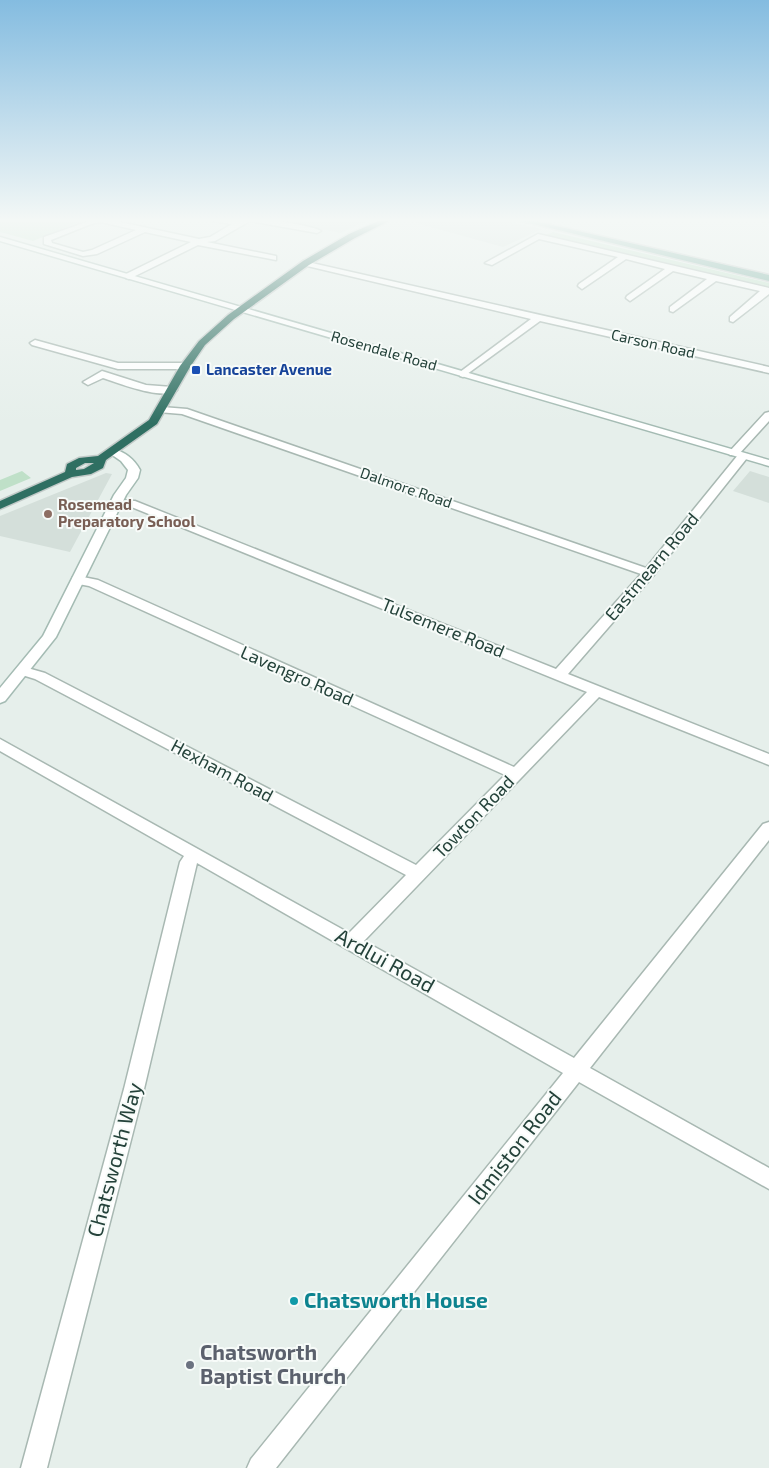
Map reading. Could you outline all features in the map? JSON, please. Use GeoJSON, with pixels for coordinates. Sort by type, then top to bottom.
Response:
{"type":"FeatureCollection","features":[{"type":"Feature","properties":{"kind":"highway"},"geometry":{"type":"LineString","coordinates":[[0,505],[70,474],[87,472],[99,466],[101,459],[149,426],[162,410],[185,366],[202,344],[242,310],[273,288]]}},
{"type":"Feature","properties":{"kind":"street","name":"Rosendale Road"},"geometry":{"type":"LineString","coordinates":[[167,288],[769,463]]}},
{"type":"Feature","properties":{"kind":"street","name":"Carson Road"},"geometry":{"type":"LineString","coordinates":[[409,288],[769,370]]}},
{"type":"Feature","properties":{"kind":"street"},"geometry":{"type":"LineString","coordinates":[[630,298],[644,288]]}},
{"type":"Feature","properties":{"kind":"street"},"geometry":{"type":"LineString","coordinates":[[673,309],[701,288]]}},
{"type":"Feature","properties":{"kind":"street"},"geometry":{"type":"LineString","coordinates":[[753,288],[768,291]]}},
{"type":"Feature","properties":{"kind":"street"},"geometry":{"type":"LineString","coordinates":[[733,319],[768,291]]}},
{"type":"Feature","properties":{"kind":"street"},"geometry":{"type":"LineString","coordinates":[[463,374],[538,318]]}},
{"type":"Feature","properties":{"kind":"street"},"geometry":{"type":"LineString","coordinates":[[35,343],[118,366],[185,366]]}},
{"type":"Feature","properties":{"kind":"street"},"geometry":{"type":"LineString","coordinates":[[88,382],[102,374],[145,388],[172,390]]}},
{"type":"Feature","properties":{"kind":"street","name":"Dalmore Road"},"geometry":{"type":"LineString","coordinates":[[162,410],[182,411],[649,573]]}},
{"type":"Feature","properties":{"kind":"street"},"geometry":{"type":"LineString","coordinates":[[739,454],[769,415]]}},
{"type":"Feature","properties":{"kind":"street"},"geometry":{"type":"LineString","coordinates":[[0,698],[49,637],[116,502],[132,478],[134,470],[126,459],[113,452]]}},
{"type":"Feature","properties":{"kind":"street","name":"Eastmearn Road"},"geometry":{"type":"LineString","coordinates":[[559,676],[649,573],[739,454]]}},
{"type":"Feature","properties":{"kind":"street","name":"Tulsemere Road"},"geometry":{"type":"LineString","coordinates":[[116,502],[131,503],[769,760]]}},
{"type":"Feature","properties":{"kind":"street","name":"Lavengro Road"},"geometry":{"type":"LineString","coordinates":[[78,580],[93,583],[516,774]]}},
{"type":"Feature","properties":{"kind":"street","name":"Hexham Road"},"geometry":{"type":"LineString","coordinates":[[24,670],[40,676],[419,874]]}},
{"type":"Feature","properties":{"kind":"street","name":"Towton Road"},"geometry":{"type":"LineString","coordinates":[[351,942],[597,691]]}},
{"type":"Feature","properties":{"kind":"street","name":"Ardlui Road"},"geometry":{"type":"LineString","coordinates":[[0,744],[769,1179]]}},
{"type":"Feature","properties":{"kind":"street","name":"Idmiston Road"},"geometry":{"type":"LineString","coordinates":[[260,1468],[768,832]]}},
{"type":"Feature","properties":{"kind":"street","name":"Chatsworth Way"},"geometry":{"type":"LineString","coordinates":[[34,1468],[134,1089],[188,862],[195,854]]}},
{"type":"Feature","properties":{"kind":"shaded area"},"geometry":{"type":"Polygon","coordinates":[[[750,471],[769,477],[769,503],[733,491],[750,471]]]}},
{"type":"Feature","properties":{"kind":"shaded area","name":"Rosemead Preparatory School"},"geometry":{"type":"Polygon","coordinates":[[[106,473],[112,474],[70,552],[0,536],[0,516],[106,473]]]}},
{"type":"Feature","properties":{"kind":"green space"},"geometry":{"type":"Polygon","coordinates":[[[22,471],[31,478],[0,491],[0,480],[22,471]]]}},
{"type":"Feature","properties":{"kind":"place","name":"Lancaster Avenue"},"geometry":{"type":"Point","coordinates":[196,370]}},
{"type":"Feature","properties":{"kind":"place","name":"Rosemead Preparatory School"},"geometry":{"type":"Point","coordinates":[48,514]}},
{"type":"Feature","properties":{"kind":"place","name":"Chatsworth House"},"geometry":{"type":"Point","coordinates":[294,1301]}},
{"type":"Feature","properties":{"kind":"place","name":"Chatsworth Baptist Church"},"geometry":{"type":"Point","coordinates":[190,1365]}}]}
